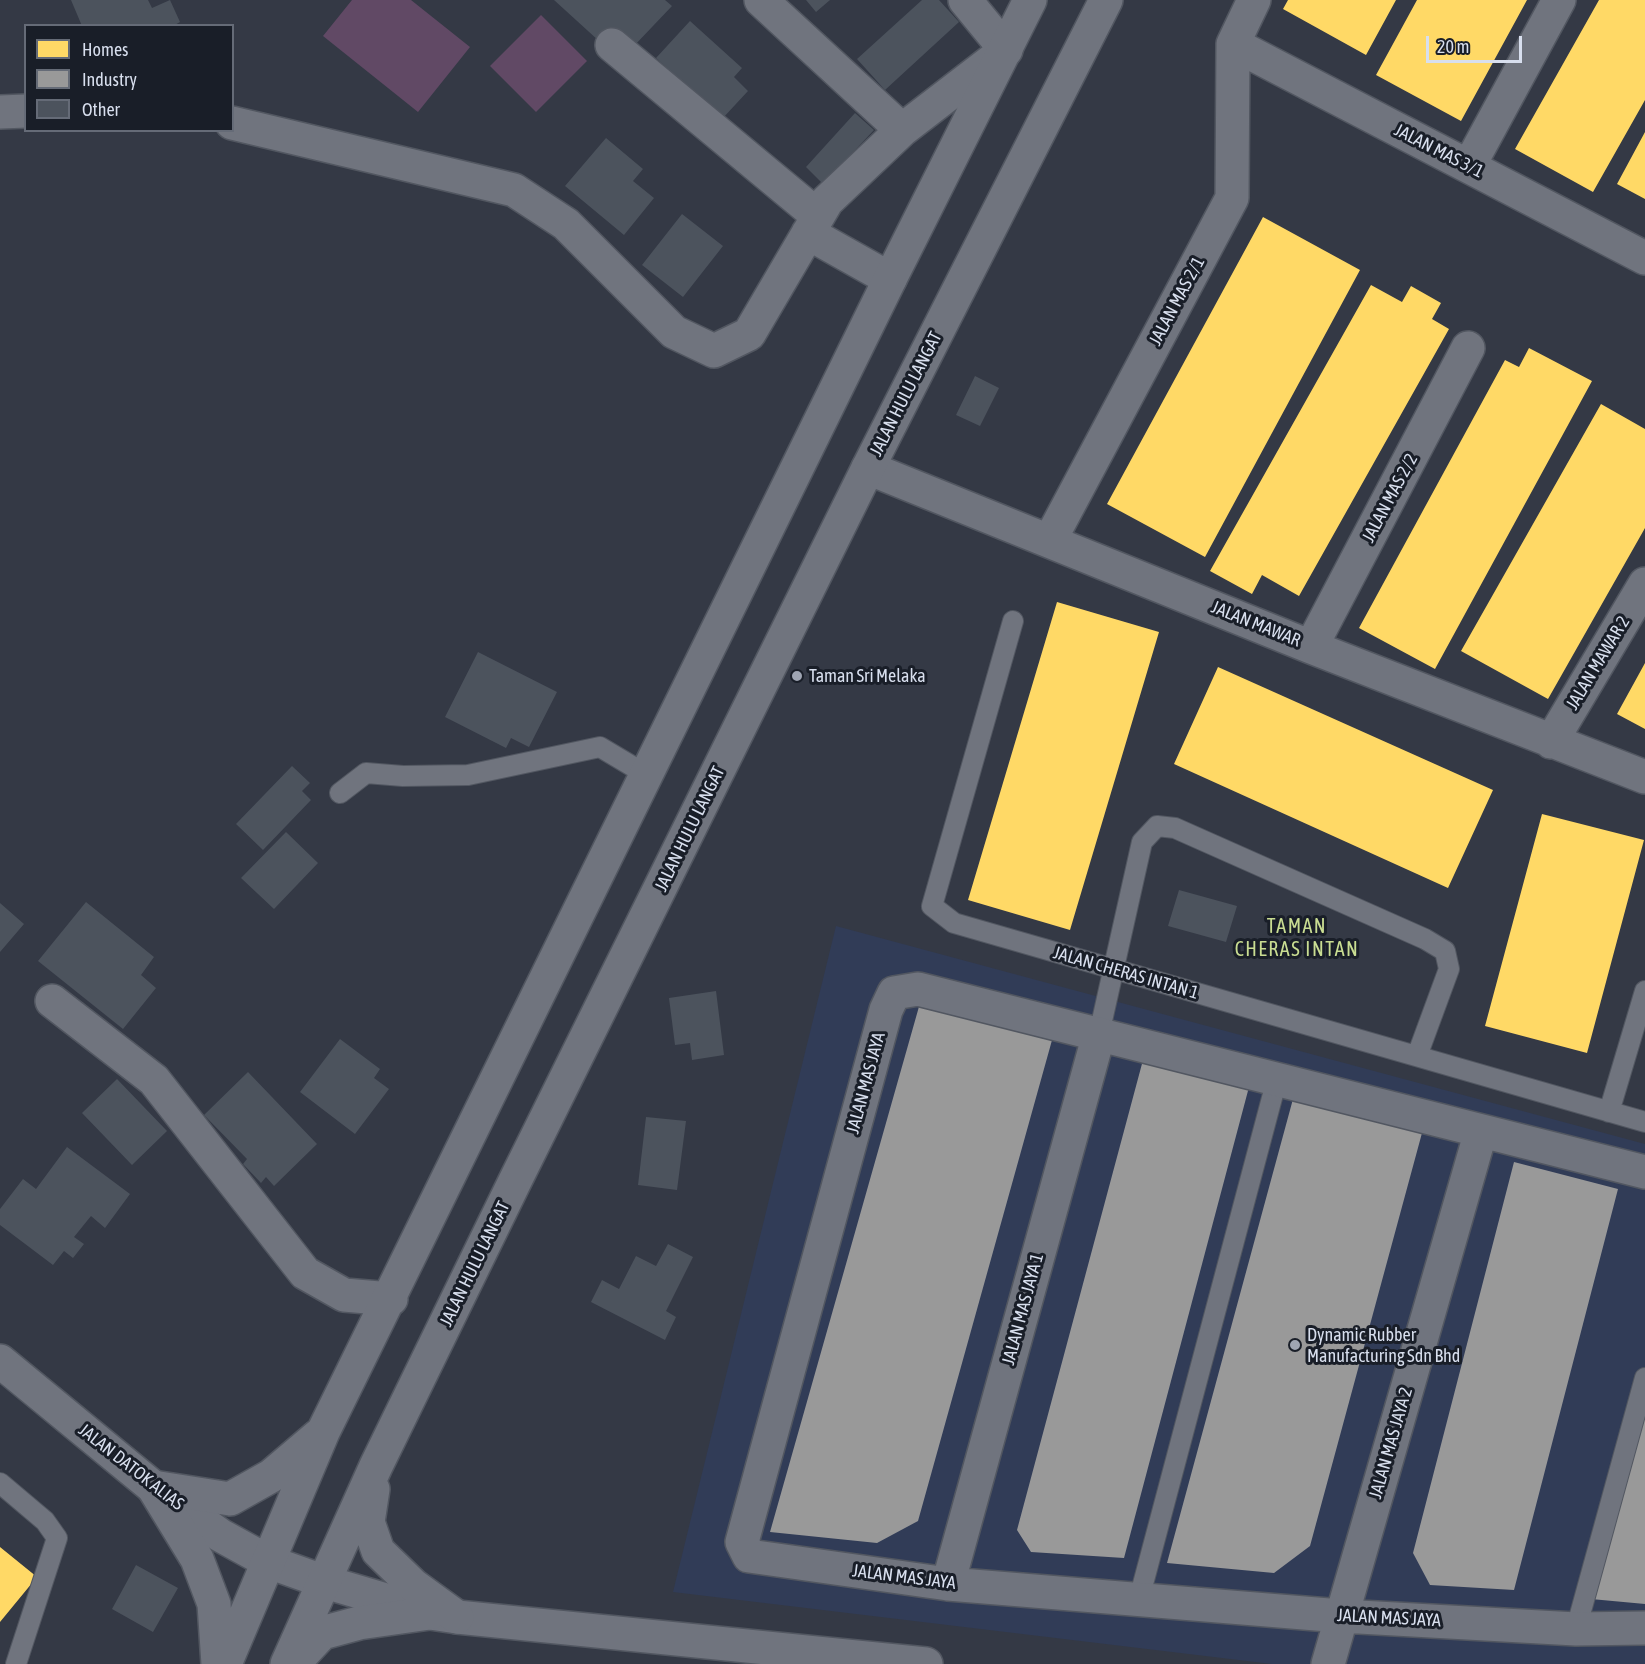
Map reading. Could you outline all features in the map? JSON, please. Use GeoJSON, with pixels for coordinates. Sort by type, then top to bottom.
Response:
{"type":"FeatureCollection","features":[{"type":"Feature","properties":{"kind":"street"},"geometry":{"type":"LineString","coordinates":[[761,0],[902,130]]}},
{"type":"Feature","properties":{"kind":"street"},"geometry":{"type":"LineString","coordinates":[[965,0],[1006,50]]}},
{"type":"Feature","properties":{"kind":"street"},"geometry":{"type":"LineString","coordinates":[[225,1664],[323,1432],[391,1299],[890,279],[1030,0]]}},
{"type":"Feature","properties":{"kind":"street","name":"JALAN HULU LANGAT"},"geometry":{"type":"LineString","coordinates":[[287,1664],[326,1582],[376,1466],[868,468],[1106,0]]}},
{"type":"Feature","properties":{"kind":"street"},"geometry":{"type":"LineString","coordinates":[[1233,44],[1254,0]]}},
{"type":"Feature","properties":{"kind":"street"},"geometry":{"type":"LineString","coordinates":[[1469,166],[1559,0]]}},
{"type":"Feature","properties":{"kind":"street","name":"JALAN MAS 3/1"},"geometry":{"type":"LineString","coordinates":[[1233,44],[1645,258]]}},
{"type":"Feature","properties":{"kind":"street","name":"JALAN MAS 2/1"},"geometry":{"type":"LineString","coordinates":[[1050,540],[1232,198],[1233,44]]}},
{"type":"Feature","properties":{"kind":"street"},"geometry":{"type":"LineString","coordinates":[[612,45],[814,225],[890,279]]}},
{"type":"Feature","properties":{"kind":"street"},"geometry":{"type":"LineString","coordinates":[[234,123],[514,190],[566,224],[674,332],[714,351],[749,334],[827,201],[902,130],[1006,50]]}},
{"type":"Feature","properties":{"kind":"street"},"geometry":{"type":"LineString","coordinates":[[0,112],[24,111]]}},
{"type":"Feature","properties":{"kind":"street","name":"JALAN MAS 2/2"},"geometry":{"type":"LineString","coordinates":[[1311,647],[1468,348]]}},
{"type":"Feature","properties":{"kind":"street","name":"JALAN MAWAR"},"geometry":{"type":"LineString","coordinates":[[868,468],[1311,647],[1645,777]]}},
{"type":"Feature","properties":{"kind":"street","name":"JALAN MAWAR 2"},"geometry":{"type":"LineString","coordinates":[[1551,742],[1645,584]]}},
{"type":"Feature","properties":{"kind":"street","name":"JALAN MAS JAYA"},"geometry":{"type":"LineString","coordinates":[[1099,1034],[918,989],[894,993],[886,1010],[742,1542],[749,1556],[948,1584],[1341,1616],[1576,1629],[1645,1628]]}},
{"type":"Feature","properties":{"kind":"street"},"geometry":{"type":"LineString","coordinates":[[52,1002],[154,1080],[305,1273],[344,1295],[391,1299]]}},
{"type":"Feature","properties":{"kind":"street"},"geometry":{"type":"LineString","coordinates":[[1099,1034],[1645,1172]]}},
{"type":"Feature","properties":{"kind":"street","name":"JALAN MAS JAYA 1"},"geometry":{"type":"LineString","coordinates":[[948,1584],[1099,1034]]}},
{"type":"Feature","properties":{"kind":"street","name":"JALAN MAS JAYA 2"},"geometry":{"type":"LineString","coordinates":[[1328,1664],[1481,1131]]}},
{"type":"Feature","properties":{"kind":"street","name":"JALAN DATOK ALIAS"},"geometry":{"type":"LineString","coordinates":[[0,1361],[153,1487],[220,1535],[269,1562],[326,1582],[444,1615]]}},
{"type":"Feature","properties":{"kind":"street"},"geometry":{"type":"LineString","coordinates":[[153,1487],[230,1499],[271,1476],[323,1432]]}},
{"type":"Feature","properties":{"kind":"street"},"geometry":{"type":"LineString","coordinates":[[376,1466],[368,1522],[378,1551],[444,1615]]}},
{"type":"Feature","properties":{"kind":"street"},"geometry":{"type":"LineString","coordinates":[[153,1487],[197,1559],[214,1604],[218,1664]]}},
{"type":"Feature","properties":{"kind":"street"},"geometry":{"type":"LineString","coordinates":[[293,1664],[322,1633],[359,1623],[444,1615],[926,1664]]}},
{"type":"Feature","properties":{"kind":"lane","name":"JALAN CHERAS INTAN 1"},"geometry":{"type":"LineString","coordinates":[[1013,621],[932,906],[954,923],[1645,1122]]}},
{"type":"Feature","properties":{"kind":"lane"},"geometry":{"type":"LineString","coordinates":[[340,793],[366,773],[403,776],[468,776],[600,747],[647,775]]}},
{"type":"Feature","properties":{"kind":"lane"},"geometry":{"type":"LineString","coordinates":[[1099,1034],[1142,842],[1157,826],[1175,828],[1425,939],[1445,951],[1449,969],[1417,1056]]}},
{"type":"Feature","properties":{"kind":"lane"},"geometry":{"type":"LineString","coordinates":[[1609,1112],[1641,1024],[1645,991]]}},
{"type":"Feature","properties":{"kind":"lane"},"geometry":{"type":"LineString","coordinates":[[1139,1599],[1277,1079]]}},
{"type":"Feature","properties":{"kind":"lane"},"geometry":{"type":"LineString","coordinates":[[1576,1629],[1645,1378]]}},
{"type":"Feature","properties":{"kind":"lane"},"geometry":{"type":"LineString","coordinates":[[0,1483],[45,1521],[57,1538],[16,1664]]}},
{"type":"Feature","properties":{"kind":"shaded area"},"geometry":{"type":"Polygon","coordinates":[[[352,0],[411,0],[470,47],[418,112],[323,36],[352,0]]]}},
{"type":"Feature","properties":{"kind":"shaded area"},"geometry":{"type":"Polygon","coordinates":[[[541,15],[587,61],[536,112],[490,66],[541,15]]]}},
{"type":"Feature","properties":{"kind":"shaded area"},"geometry":{"type":"Polygon","coordinates":[[[836,926],[1645,1144],[1645,1664],[1272,1664],[673,1592],[836,926]]]}},
{"type":"Feature","properties":{"kind":"building: Homes"},"geometry":{"type":"Polygon","coordinates":[[[1288,0],[1396,0],[1366,55],[1283,9],[1288,0]]]}},
{"type":"Feature","properties":{"kind":"building: Homes"},"geometry":{"type":"Polygon","coordinates":[[[1417,0],[1527,0],[1461,121],[1376,75],[1417,0]]]}},
{"type":"Feature","properties":{"kind":"building: Homes"},"geometry":{"type":"Polygon","coordinates":[[[1599,0],[1645,0],[1645,100],[1593,192],[1515,149],[1599,0]]]}},
{"type":"Feature","properties":{"kind":"building: Homes"},"geometry":{"type":"Polygon","coordinates":[[[1645,132],[1645,199],[1617,184],[1645,132]]]}},
{"type":"Feature","properties":{"kind":"building: Homes"},"geometry":{"type":"Polygon","coordinates":[[[1263,217],[1360,270],[1205,557],[1107,504],[1263,217]]]}},
{"type":"Feature","properties":{"kind":"building: Homes"},"geometry":{"type":"Polygon","coordinates":[[[1371,285],[1402,302],[1411,286],[1441,303],[1432,319],[1449,329],[1299,596],[1262,575],[1252,594],[1210,571],[1371,285]]]}},
{"type":"Feature","properties":{"kind":"building: Homes"},"geometry":{"type":"Polygon","coordinates":[[[1529,348],[1592,381],[1435,669],[1359,628],[1505,360],[1519,367],[1529,348]]]}},
{"type":"Feature","properties":{"kind":"building: Homes"},"geometry":{"type":"Polygon","coordinates":[[[1601,404],[1645,429],[1645,528],[1548,699],[1461,651],[1601,404]]]}},
{"type":"Feature","properties":{"kind":"building: Homes"},"geometry":{"type":"Polygon","coordinates":[[[1057,602],[1159,632],[1070,930],[968,900],[1057,602]]]}},
{"type":"Feature","properties":{"kind":"building: Homes"},"geometry":{"type":"Polygon","coordinates":[[[1645,663],[1645,729],[1617,714],[1645,663]]]}},
{"type":"Feature","properties":{"kind":"building: Homes"},"geometry":{"type":"Polygon","coordinates":[[[1218,667],[1493,790],[1448,888],[1174,764],[1218,667]]]}},
{"type":"Feature","properties":{"kind":"building: Homes"},"geometry":{"type":"Polygon","coordinates":[[[1542,814],[1644,840],[1587,1053],[1485,1026],[1542,814]]]}},
{"type":"Feature","properties":{"kind":"building: Homes"},"geometry":{"type":"Polygon","coordinates":[[[0,1547],[37,1577],[0,1622],[0,1547]]]}},
{"type":"Feature","properties":{"kind":"building: Industry"},"geometry":{"type":"Polygon","coordinates":[[[922,996],[1054,1033],[918,1521],[877,1543],[770,1532],[922,996]]]}},
{"type":"Feature","properties":{"kind":"building: Industry"},"geometry":{"type":"Polygon","coordinates":[[[1143,1060],[1249,1087],[1124,1558],[1031,1552],[1017,1530],[1143,1060]]]}},
{"type":"Feature","properties":{"kind":"building: Industry"},"geometry":{"type":"Polygon","coordinates":[[[1293,1099],[1422,1133],[1310,1546],[1274,1573],[1167,1563],[1293,1099]]]}},
{"type":"Feature","properties":{"kind":"building: Industry"},"geometry":{"type":"Polygon","coordinates":[[[1514,1162],[1618,1189],[1514,1590],[1430,1585],[1413,1553],[1514,1162]]]}},
{"type":"Feature","properties":{"kind":"building: Industry"},"geometry":{"type":"Polygon","coordinates":[[[1645,1407],[1645,1604],[1591,1599],[1645,1407]]]}},
{"type":"Feature","properties":{"kind":"building: Other"},"geometry":{"type":"Polygon","coordinates":[[[71,0],[148,0],[152,8],[170,0],[180,22],[176,24],[81,24],[71,0]]]}},
{"type":"Feature","properties":{"kind":"building: Other"},"geometry":{"type":"Polygon","coordinates":[[[554,0],[665,0],[672,6],[633,47],[612,28],[599,41],[554,0]]]}},
{"type":"Feature","properties":{"kind":"building: Other"},"geometry":{"type":"Polygon","coordinates":[[[806,0],[830,0],[816,12],[806,0]]]}},
{"type":"Feature","properties":{"kind":"building: Other"},"geometry":{"type":"Polygon","coordinates":[[[922,0],[939,0],[959,22],[885,90],[857,59],[922,0]]]}},
{"type":"Feature","properties":{"kind":"building: Other"},"geometry":{"type":"Polygon","coordinates":[[[690,21],[742,68],[734,77],[748,91],[722,119],[656,58],[690,21]]]}},
{"type":"Feature","properties":{"kind":"building: Other"},"geometry":{"type":"Polygon","coordinates":[[[855,113],[874,130],[823,184],[806,167],[855,113]]]}},
{"type":"Feature","properties":{"kind":"building: Other"},"geometry":{"type":"Polygon","coordinates":[[[606,138],[643,169],[633,181],[654,198],[624,235],[565,186],[606,138]]]}},
{"type":"Feature","properties":{"kind":"building: Other"},"geometry":{"type":"Polygon","coordinates":[[[682,214],[723,246],[683,297],[642,265],[682,214]]]}},
{"type":"Feature","properties":{"kind":"building: Other"},"geometry":{"type":"Polygon","coordinates":[[[975,376],[999,388],[980,426],[956,415],[975,376]]]}},
{"type":"Feature","properties":{"kind":"building: Other"},"geometry":{"type":"Polygon","coordinates":[[[478,652],[557,692],[529,747],[511,738],[506,748],[445,717],[478,652]]]}},
{"type":"Feature","properties":{"kind":"building: Other"},"geometry":{"type":"Polygon","coordinates":[[[292,766],[310,783],[302,791],[311,800],[263,850],[236,824],[292,766]]]}},
{"type":"Feature","properties":{"kind":"building: Other"},"geometry":{"type":"Polygon","coordinates":[[[286,832],[318,863],[274,909],[241,878],[286,832]]]}},
{"type":"Feature","properties":{"kind":"building: Other"},"geometry":{"type":"Polygon","coordinates":[[[1179,890],[1237,906],[1226,942],[1168,926],[1179,890]]]}},
{"type":"Feature","properties":{"kind":"building: Other"},"geometry":{"type":"Polygon","coordinates":[[[86,902],[154,957],[141,975],[156,988],[123,1029],[38,961],[86,902]]]}},
{"type":"Feature","properties":{"kind":"building: Other"},"geometry":{"type":"Polygon","coordinates":[[[0,903],[24,924],[0,952],[0,903]]]}},
{"type":"Feature","properties":{"kind":"building: Other"},"geometry":{"type":"Polygon","coordinates":[[[716,991],[724,1055],[692,1060],[690,1043],[675,1045],[669,998],[716,991]]]}},
{"type":"Feature","properties":{"kind":"building: Other"},"geometry":{"type":"Polygon","coordinates":[[[340,1039],[380,1069],[374,1078],[389,1089],[355,1134],[300,1092],[340,1039]]]}},
{"type":"Feature","properties":{"kind":"building: Other"},"geometry":{"type":"Polygon","coordinates":[[[248,1072],[317,1144],[274,1186],[266,1177],[261,1183],[243,1164],[247,1159],[204,1115],[248,1072]]]}},
{"type":"Feature","properties":{"kind":"building: Other"},"geometry":{"type":"Polygon","coordinates":[[[117,1079],[167,1131],[132,1165],[82,1113],[117,1079]]]}},
{"type":"Feature","properties":{"kind":"building: Other"},"geometry":{"type":"Polygon","coordinates":[[[646,1117],[686,1121],[677,1190],[638,1185],[646,1117]]]}},
{"type":"Feature","properties":{"kind":"building: Other"},"geometry":{"type":"Polygon","coordinates":[[[67,1147],[130,1194],[105,1228],[91,1216],[74,1237],[84,1244],[73,1258],[64,1251],[53,1265],[0,1225],[0,1209],[23,1179],[36,1189],[67,1147]]]}},
{"type":"Feature","properties":{"kind":"building: Other"},"geometry":{"type":"Polygon","coordinates":[[[668,1244],[693,1257],[666,1311],[676,1317],[665,1340],[591,1302],[602,1280],[619,1289],[636,1256],[656,1266],[668,1244]]]}},
{"type":"Feature","properties":{"kind":"building: Other"},"geometry":{"type":"Polygon","coordinates":[[[136,1565],[178,1588],[153,1632],[112,1609],[136,1565]]]}},
{"type":"Feature","properties":{"kind":"place","name":"Taman Sri Melaka"},"geometry":{"type":"Point","coordinates":[797,676]}},
{"type":"Feature","properties":{"kind":"place","name":"Dynamic Rubber Manufacturing Sdn Bhd"},"geometry":{"type":"Point","coordinates":[1295,1345]}},
{"type":"Feature","properties":{"kind":"district","name":"TAMAN CHERAS INTAN"},"geometry":{"type":"Point","coordinates":[1297,938]}}]}
